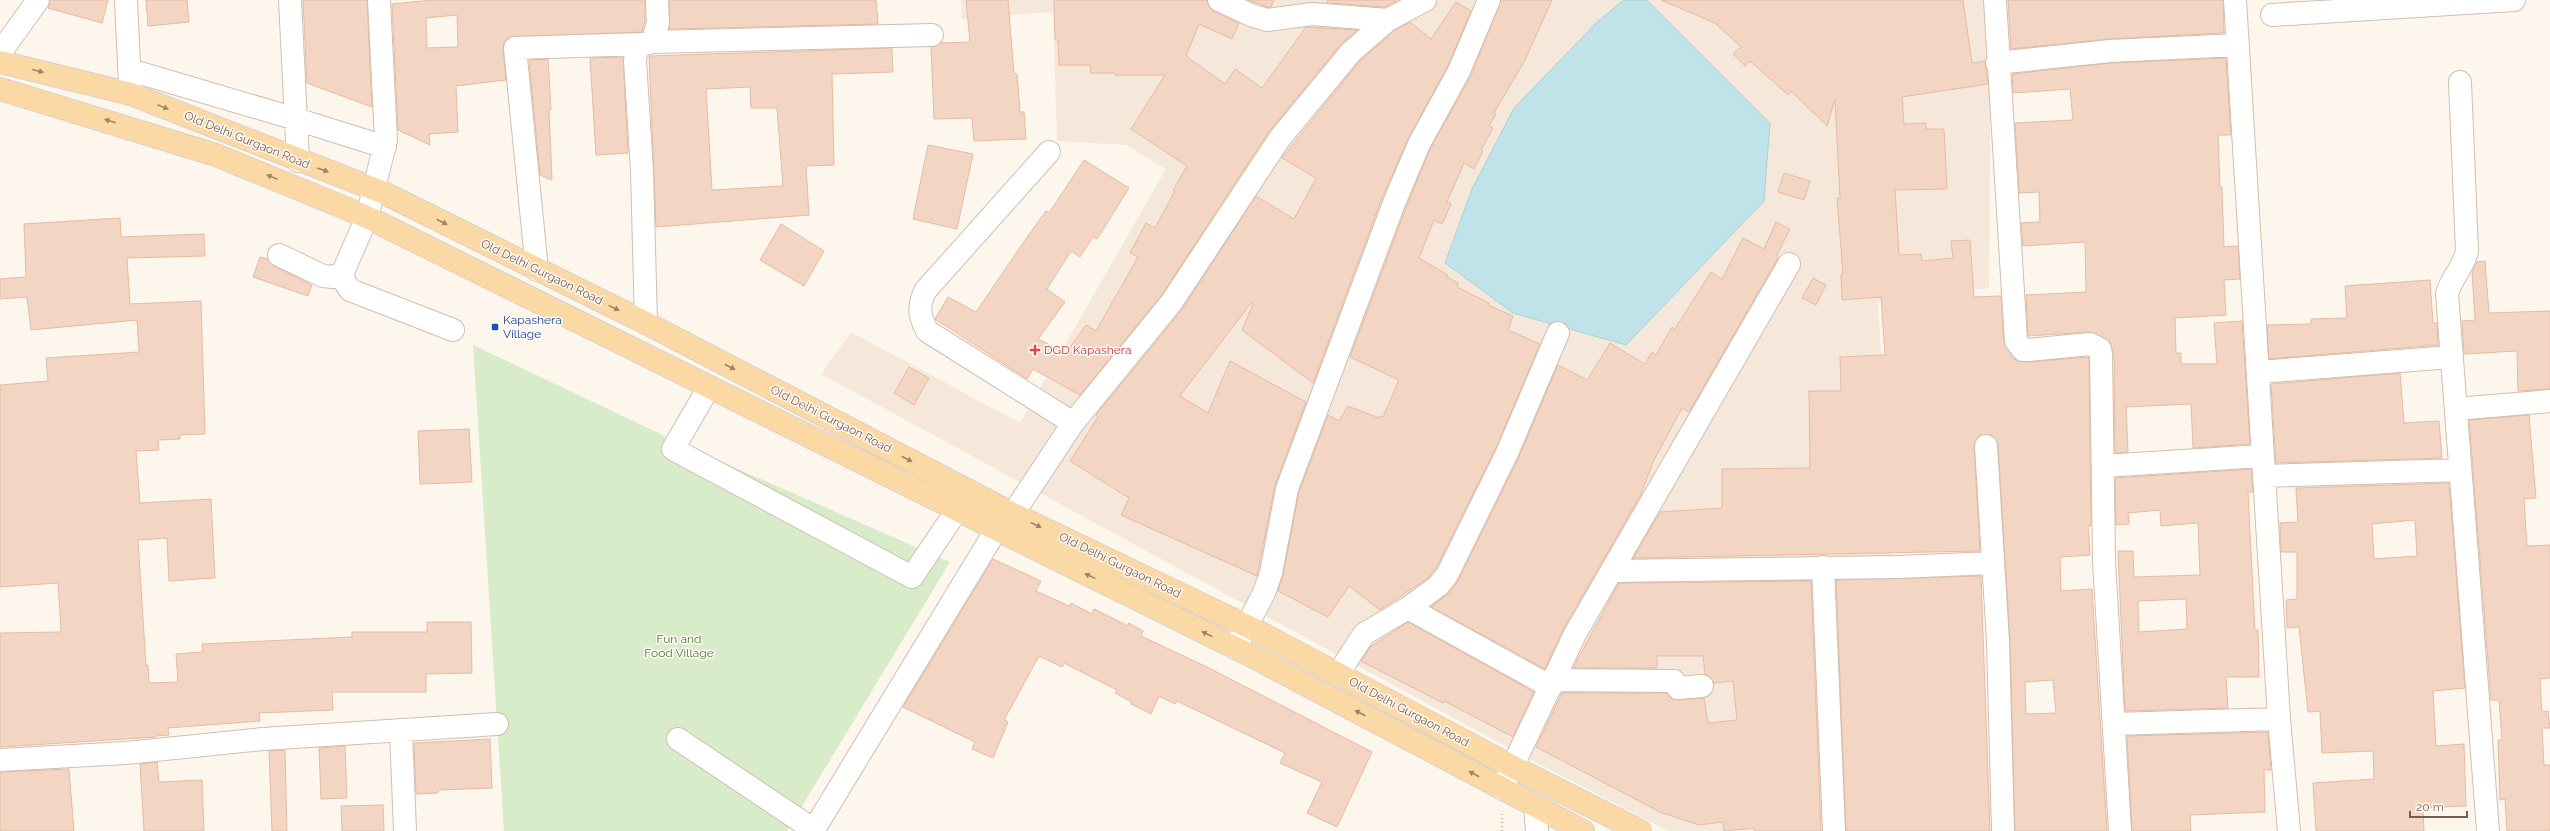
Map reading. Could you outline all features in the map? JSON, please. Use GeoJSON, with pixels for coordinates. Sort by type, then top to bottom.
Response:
{"type":"FeatureCollection","features":[{"type":"Feature","properties":{"kind":"main road","name":"Old Delhi Gurgaon Road"},"geometry":{"type":"LineString","coordinates":[[0,62],[131,94],[298,161],[375,189],[646,323],[1013,514],[1248,627],[1512,768],[1640,831]]}},
{"type":"Feature","properties":{"kind":"main road","name":"Old Delhi Gurgaon Road"},"geometry":{"type":"LineString","coordinates":[[0,89],[216,155],[367,217],[1235,648],[1584,831]]}},
{"type":"Feature","properties":{"kind":"street"},"geometry":{"type":"LineString","coordinates":[[0,53],[38,0]]}},
{"type":"Feature","properties":{"kind":"street"},"geometry":{"type":"LineString","coordinates":[[126,0],[131,94]]}},
{"type":"Feature","properties":{"kind":"street"},"geometry":{"type":"LineString","coordinates":[[290,0],[298,161]]}},
{"type":"Feature","properties":{"kind":"street"},"geometry":{"type":"LineString","coordinates":[[379,0],[386,122],[385,147],[367,217],[343,272],[344,281],[350,290],[453,330]]}},
{"type":"Feature","properties":{"kind":"street"},"geometry":{"type":"LineString","coordinates":[[646,323],[642,171],[635,54],[647,43],[658,23],[657,0]]}},
{"type":"Feature","properties":{"kind":"street"},"geometry":{"type":"LineString","coordinates":[[1219,0],[1267,20],[1312,14],[1388,20]]}},
{"type":"Feature","properties":{"kind":"street"},"geometry":{"type":"LineString","coordinates":[[1013,514],[1074,423],[1171,303],[1280,138],[1351,52],[1388,20],[1425,0]]}},
{"type":"Feature","properties":{"kind":"street"},"geometry":{"type":"LineString","coordinates":[[1235,648],[1248,627],[1264,593],[1271,572],[1287,488],[1334,366],[1368,271],[1420,144],[1459,71],[1489,0]]}},
{"type":"Feature","properties":{"kind":"street"},"geometry":{"type":"LineString","coordinates":[[1995,0],[2016,341],[2023,350],[2090,344],[2100,349],[2104,562],[2120,831]]}},
{"type":"Feature","properties":{"kind":"street"},"geometry":{"type":"LineString","coordinates":[[2236,0],[2279,719],[2289,831]]}},
{"type":"Feature","properties":{"kind":"street"},"geometry":{"type":"LineString","coordinates":[[2272,15],[2514,0]]}},
{"type":"Feature","properties":{"kind":"street"},"geometry":{"type":"LineString","coordinates":[[537,270],[515,48],[932,35]]}},
{"type":"Feature","properties":{"kind":"street"},"geometry":{"type":"LineString","coordinates":[[1998,63],[2110,52],[2238,45]]}},
{"type":"Feature","properties":{"kind":"street"},"geometry":{"type":"LineString","coordinates":[[130,70],[296,118],[385,147]]}},
{"type":"Feature","properties":{"kind":"street"},"geometry":{"type":"LineString","coordinates":[[2460,82],[2467,241],[2466,259],[2449,285],[2446,294],[2488,831]]}},
{"type":"Feature","properties":{"kind":"street"},"geometry":{"type":"LineString","coordinates":[[1049,152],[925,291],[919,306],[920,318],[927,331],[1074,423]]}},
{"type":"Feature","properties":{"kind":"street"},"geometry":{"type":"LineString","coordinates":[[278,255],[323,276],[333,278],[343,272]]}},
{"type":"Feature","properties":{"kind":"street"},"geometry":{"type":"LineString","coordinates":[[1502,789],[1553,684],[1575,634],[1789,264]]}},
{"type":"Feature","properties":{"kind":"street"},"geometry":{"type":"LineString","coordinates":[[1338,674],[1364,634],[1408,608],[1438,586],[1447,576],[1507,453],[1558,332]]}},
{"type":"Feature","properties":{"kind":"street"},"geometry":{"type":"LineString","coordinates":[[2259,372],[2451,357]]}},
{"type":"Feature","properties":{"kind":"street"},"geometry":{"type":"LineString","coordinates":[[709,387],[673,449],[912,577],[957,510]]}},
{"type":"Feature","properties":{"kind":"street"},"geometry":{"type":"LineString","coordinates":[[2456,409],[2550,401]]}},
{"type":"Feature","properties":{"kind":"street"},"geometry":{"type":"LineString","coordinates":[[1986,446],[1993,563],[2003,831]]}},
{"type":"Feature","properties":{"kind":"street"},"geometry":{"type":"LineString","coordinates":[[2103,466],[2264,466],[2460,470]]}},
{"type":"Feature","properties":{"kind":"street"},"geometry":{"type":"LineString","coordinates":[[678,739],[814,830],[996,530]]}},
{"type":"Feature","properties":{"kind":"street"},"geometry":{"type":"LineString","coordinates":[[1612,571],[1898,567],[1993,563]]}},
{"type":"Feature","properties":{"kind":"street"},"geometry":{"type":"LineString","coordinates":[[1823,567],[1834,831]]}},
{"type":"Feature","properties":{"kind":"street"},"geometry":{"type":"LineString","coordinates":[[1408,608],[1553,684],[1674,681],[1678,688],[1702,686]]}},
{"type":"Feature","properties":{"kind":"street"},"geometry":{"type":"LineString","coordinates":[[2114,724],[2279,719]]}},
{"type":"Feature","properties":{"kind":"street"},"geometry":{"type":"LineString","coordinates":[[0,760],[126,753],[263,740],[401,732],[497,724]]}},
{"type":"Feature","properties":{"kind":"street"},"geometry":{"type":"LineString","coordinates":[[401,732],[405,831]]}},
{"type":"Feature","properties":{"kind":"street"},"geometry":{"type":"LineString","coordinates":[[1535,806],[1537,831]]}},
{"type":"Feature","properties":{"kind":"shaded area"},"geometry":{"type":"Polygon","coordinates":[[[961,0],[1991,0],[1989,288],[1878,302],[1911,831],[1668,831],[1518,753],[821,374],[851,332],[1020,423],[1166,169],[1126,145],[1057,141],[1053,12],[962,19],[961,0]]]}},
{"type":"Feature","properties":{"kind":"green space","name":"Fun and Food Village"},"geometry":{"type":"Polygon","coordinates":[[[473,345],[690,448],[950,562],[787,831],[504,831],[473,345]]]}},
{"type":"Feature","properties":{"kind":"water"},"geometry":{"type":"Polygon","coordinates":[[[1624,0],[1647,0],[1770,123],[1764,201],[1626,345],[1513,313],[1445,263],[1472,189],[1514,108],[1597,22],[1624,0]]]}},
{"type":"Feature","properties":{"kind":"building"},"geometry":{"type":"Polygon","coordinates":[[[50,0],[108,0],[102,23],[48,8],[50,0]]]}},
{"type":"Feature","properties":{"kind":"building"},"geometry":{"type":"Polygon","coordinates":[[[146,0],[187,0],[189,22],[148,26],[146,0]]]}},
{"type":"Feature","properties":{"kind":"building"},"geometry":{"type":"Polygon","coordinates":[[[303,0],[367,0],[372,107],[307,83],[303,0]]]}},
{"type":"Feature","properties":{"kind":"building"},"geometry":{"type":"Polygon","coordinates":[[[433,0],[645,0],[645,21],[642,32],[509,37],[504,42],[503,49],[506,80],[456,86],[458,132],[429,134],[430,145],[398,130],[392,4],[433,0]],[[457,15],[426,18],[427,48],[458,47],[457,15]]]}},
{"type":"Feature","properties":{"kind":"building"},"geometry":{"type":"Polygon","coordinates":[[[670,0],[876,0],[878,24],[669,29],[670,0]]]}},
{"type":"Feature","properties":{"kind":"building"},"geometry":{"type":"Polygon","coordinates":[[[966,0],[1008,0],[1014,74],[1017,74],[1020,112],[1024,112],[1026,139],[974,141],[972,118],[934,119],[931,48],[941,43],[970,42],[966,0]]]}},
{"type":"Feature","properties":{"kind":"building"},"geometry":{"type":"Polygon","coordinates":[[[1054,0],[1207,0],[1209,7],[1213,11],[1239,23],[1232,39],[1199,24],[1186,56],[1225,84],[1235,69],[1262,88],[1306,27],[1357,30],[1341,44],[1270,130],[1161,296],[1080,395],[1033,369],[1027,379],[935,319],[948,297],[976,312],[1046,211],[1049,213],[1084,160],[1129,188],[1097,239],[1093,237],[1080,257],[1071,251],[1047,289],[1065,302],[1038,339],[1066,353],[1086,325],[1096,331],[1138,257],[1130,253],[1146,223],[1155,228],[1175,191],[1173,190],[1187,166],[1131,129],[1165,75],[1115,75],[1115,73],[1091,73],[1090,65],[1059,65],[1058,40],[1055,40],[1054,0]]]}},
{"type":"Feature","properties":{"kind":"building"},"geometry":{"type":"Polygon","coordinates":[[[1248,0],[1274,0],[1271,7],[1268,7],[1248,0]]]}},
{"type":"Feature","properties":{"kind":"building"},"geometry":{"type":"Polygon","coordinates":[[[1328,0],[1396,1],[1385,7],[1326,3],[1328,0]]]}},
{"type":"Feature","properties":{"kind":"building"},"geometry":{"type":"Polygon","coordinates":[[[1501,0],[1552,0],[1525,60],[1494,113],[1496,114],[1489,126],[1493,128],[1481,150],[1483,151],[1474,169],[1464,163],[1447,202],[1451,204],[1442,224],[1434,220],[1419,258],[1448,275],[1447,277],[1458,283],[1457,287],[1489,303],[1488,305],[1513,316],[1508,330],[1540,344],[1496,448],[1436,568],[1429,577],[1380,610],[1349,586],[1328,617],[1278,591],[1283,575],[1299,492],[1328,415],[1339,421],[1348,406],[1379,418],[1380,416],[1383,417],[1399,380],[1350,357],[1406,208],[1430,149],[1471,76],[1501,0]]]}},
{"type":"Feature","properties":{"kind":"building"},"geometry":{"type":"Polygon","coordinates":[[[1661,0],[1963,0],[1972,63],[1985,61],[1988,84],[1902,97],[1904,124],[1926,123],[1926,129],[1944,129],[1947,189],[1895,190],[1899,255],[1921,254],[1922,261],[1953,258],[1951,241],[1970,240],[1974,297],[2001,296],[2004,342],[2013,358],[2018,361],[2028,362],[2089,357],[2091,526],[2088,526],[2090,555],[2060,557],[2061,591],[2092,589],[2107,831],[2015,831],[2010,640],[1998,445],[1992,435],[1979,435],[1974,446],[1980,551],[1633,558],[1660,512],[1722,508],[1722,469],[1810,468],[1809,391],[1841,391],[1840,357],[1885,355],[1881,297],[1842,300],[1841,274],[1843,274],[1837,198],[1840,198],[1835,99],[1827,126],[1791,91],[1788,95],[1750,61],[1745,66],[1733,54],[1741,47],[1715,23],[1661,0]],[[2053,680],[2025,682],[2026,714],[2056,713],[2053,680]]]}},
{"type":"Feature","properties":{"kind":"building"},"geometry":{"type":"Polygon","coordinates":[[[2008,0],[2223,0],[2224,33],[2109,39],[2011,49],[2008,0]]]}},
{"type":"Feature","properties":{"kind":"building"},"geometry":{"type":"Polygon","coordinates":[[[1456,2],[1471,11],[1448,66],[1408,139],[1382,198],[1313,383],[1242,330],[1253,304],[1251,303],[1180,396],[1208,413],[1230,361],[1306,402],[1275,485],[1257,576],[1121,515],[1129,498],[1070,461],[1098,417],[1096,415],[1181,311],[1256,196],[1294,219],[1316,178],[1282,158],[1360,61],[1395,30],[1410,22],[1431,39],[1456,2]]]}},
{"type":"Feature","properties":{"kind":"building"},"geometry":{"type":"Polygon","coordinates":[[[892,48],[893,72],[832,74],[834,165],[806,166],[809,215],[656,227],[649,56],[892,48]],[[750,87],[706,89],[712,190],[783,186],[777,108],[751,108],[750,87]]]}},
{"type":"Feature","properties":{"kind":"building"},"geometry":{"type":"Polygon","coordinates":[[[623,57],[628,153],[596,155],[590,58],[623,57]]]}},
{"type":"Feature","properties":{"kind":"building"},"geometry":{"type":"Polygon","coordinates":[[[2226,58],[2231,135],[2218,135],[2220,187],[2222,187],[2224,247],[2238,246],[2240,279],[2224,280],[2226,315],[2175,318],[2176,353],[2181,353],[2181,364],[2217,364],[2214,323],[2242,321],[2250,444],[2193,448],[2191,404],[2126,407],[2128,452],[2115,453],[2114,355],[2110,342],[2089,332],[2028,336],[2026,295],[2086,292],[2085,242],[2023,246],[2021,223],[2040,222],[2039,192],[2019,193],[2015,123],[2073,120],[2070,89],[2013,93],[2012,74],[2111,63],[2226,58]]]}},
{"type":"Feature","properties":{"kind":"building"},"geometry":{"type":"Polygon","coordinates":[[[548,59],[551,110],[549,110],[552,180],[540,175],[529,60],[548,59]]]}},
{"type":"Feature","properties":{"kind":"building"},"geometry":{"type":"Polygon","coordinates":[[[928,145],[973,154],[957,229],[913,219],[928,145]]]}},
{"type":"Feature","properties":{"kind":"building"},"geometry":{"type":"Polygon","coordinates":[[[1784,173],[1810,181],[1804,200],[1778,192],[1784,173]]]}},
{"type":"Feature","properties":{"kind":"building"},"geometry":{"type":"Polygon","coordinates":[[[120,218],[121,237],[204,234],[205,256],[127,258],[130,304],[201,301],[205,434],[180,435],[180,439],[158,440],[159,450],[136,451],[140,503],[211,499],[215,578],[169,581],[167,538],[138,540],[146,666],[148,665],[149,683],[178,682],[176,654],[203,652],[202,644],[352,637],[352,632],[427,632],[427,622],[471,622],[472,673],[426,674],[426,692],[332,692],[333,710],[259,713],[260,721],[168,728],[169,735],[156,737],[0,747],[0,633],[60,632],[61,629],[58,583],[0,587],[0,385],[48,381],[46,358],[139,352],[137,320],[31,330],[27,297],[0,299],[0,279],[26,277],[24,224],[120,218]]]}},
{"type":"Feature","properties":{"kind":"building"},"geometry":{"type":"Polygon","coordinates":[[[1776,222],[1790,229],[1777,255],[1778,258],[1689,412],[1682,408],[1654,460],[1640,496],[1564,628],[1545,669],[1431,607],[1448,594],[1458,581],[1518,459],[1558,365],[1587,380],[1610,343],[1645,364],[1652,352],[1656,355],[1672,327],[1675,329],[1711,272],[1722,279],[1743,238],[1764,249],[1776,222]]]}},
{"type":"Feature","properties":{"kind":"building"},"geometry":{"type":"Polygon","coordinates":[[[781,224],[824,251],[804,286],[760,260],[781,224]]]}},
{"type":"Feature","properties":{"kind":"building"},"geometry":{"type":"Polygon","coordinates":[[[260,257],[268,259],[274,266],[312,285],[308,296],[253,277],[260,257]]]}},
{"type":"Feature","properties":{"kind":"building"},"geometry":{"type":"Polygon","coordinates":[[[2485,261],[2489,313],[2550,311],[2550,389],[2518,391],[2517,351],[2464,354],[2462,321],[2475,320],[2472,272],[2477,262],[2485,261]]]}},
{"type":"Feature","properties":{"kind":"building"},"geometry":{"type":"Polygon","coordinates":[[[1813,278],[1826,285],[1816,305],[1802,298],[1813,278]]]}},
{"type":"Feature","properties":{"kind":"building"},"geometry":{"type":"Polygon","coordinates":[[[2430,280],[2433,323],[2437,323],[2438,345],[2269,359],[2267,325],[2311,324],[2311,319],[2347,318],[2345,286],[2430,280]]]}},
{"type":"Feature","properties":{"kind":"building"},"geometry":{"type":"Polygon","coordinates":[[[909,367],[929,378],[914,405],[894,393],[909,367]]]}},
{"type":"Feature","properties":{"kind":"building"},"geometry":{"type":"Polygon","coordinates":[[[2400,373],[2404,423],[2439,421],[2442,458],[2276,463],[2271,384],[2400,373]]]}},
{"type":"Feature","properties":{"kind":"building"},"geometry":{"type":"Polygon","coordinates":[[[2529,415],[2536,498],[2524,499],[2527,546],[2550,545],[2550,678],[2540,679],[2542,712],[2548,711],[2550,728],[2542,728],[2544,765],[2550,765],[2550,831],[2507,831],[2505,799],[2500,800],[2498,740],[2502,740],[2499,700],[2491,700],[2469,420],[2529,415]]]}},
{"type":"Feature","properties":{"kind":"building"},"geometry":{"type":"Polygon","coordinates":[[[469,429],[472,482],[420,484],[418,431],[469,429]]]}},
{"type":"Feature","properties":{"kind":"building"},"geometry":{"type":"Polygon","coordinates":[[[2251,469],[2253,492],[2248,492],[2255,630],[2258,630],[2259,677],[2226,677],[2228,708],[2125,711],[2118,551],[2133,551],[2134,577],[2200,575],[2198,523],[2161,526],[2160,510],[2128,513],[2129,524],[2116,525],[2115,478],[2251,469]],[[2186,599],[2138,601],[2139,632],[2187,629],[2186,599]]]}},
{"type":"Feature","properties":{"kind":"building"},"geometry":{"type":"Polygon","coordinates":[[[2449,483],[2465,688],[2433,691],[2436,746],[2464,744],[2466,806],[2423,808],[2424,831],[2316,831],[2313,783],[2374,779],[2373,751],[2322,753],[2320,711],[2308,712],[2299,627],[2287,628],[2286,600],[2297,599],[2297,552],[2281,552],[2280,523],[2298,522],[2296,488],[2449,483]],[[2415,520],[2372,524],[2374,559],[2417,556],[2415,520]]]}},
{"type":"Feature","properties":{"kind":"building"},"geometry":{"type":"Polygon","coordinates":[[[993,559],[1041,581],[1036,591],[1069,606],[1071,603],[1092,614],[1094,609],[1128,626],[1129,623],[1143,631],[1141,636],[1207,667],[1372,752],[1337,827],[1307,813],[1322,782],[1280,763],[1285,753],[1177,701],[1175,704],[1159,696],[1151,714],[1131,704],[1132,702],[1115,693],[1117,690],[1064,663],[1062,667],[1039,656],[1004,720],[1008,722],[993,758],[972,749],[975,742],[903,707],[993,559]]]}},
{"type":"Feature","properties":{"kind":"building"},"geometry":{"type":"Polygon","coordinates":[[[1981,576],[1990,831],[1846,831],[1836,580],[1981,576]]]}},
{"type":"Feature","properties":{"kind":"building"},"geometry":{"type":"Polygon","coordinates":[[[1811,581],[1821,831],[1755,831],[1754,828],[1724,831],[1723,822],[1699,825],[1660,812],[1536,747],[1562,693],[1667,693],[1672,699],[1679,700],[1704,698],[1708,723],[1737,720],[1733,681],[1714,683],[1712,679],[1705,674],[1703,656],[1657,656],[1657,668],[1573,668],[1619,583],[1811,581]]]}},
{"type":"Feature","properties":{"kind":"building"},"geometry":{"type":"Polygon","coordinates":[[[1408,622],[1534,692],[1513,737],[1444,701],[1443,703],[1361,661],[1370,647],[1408,622]]]}},
{"type":"Feature","properties":{"kind":"building"},"geometry":{"type":"Polygon","coordinates":[[[2268,732],[2271,770],[2264,770],[2265,812],[2190,815],[2191,831],[2132,831],[2127,736],[2268,732]]]}},
{"type":"Feature","properties":{"kind":"building"},"geometry":{"type":"Polygon","coordinates":[[[490,739],[492,788],[438,790],[438,793],[416,794],[414,743],[490,739]]]}},
{"type":"Feature","properties":{"kind":"building"},"geometry":{"type":"Polygon","coordinates":[[[345,746],[347,798],[321,799],[319,748],[345,746]]]}},
{"type":"Feature","properties":{"kind":"building"},"geometry":{"type":"Polygon","coordinates":[[[285,750],[287,831],[272,831],[269,751],[285,750]]]}},
{"type":"Feature","properties":{"kind":"building"},"geometry":{"type":"Polygon","coordinates":[[[157,762],[159,782],[202,780],[204,831],[144,831],[140,764],[157,762]]]}},
{"type":"Feature","properties":{"kind":"building"},"geometry":{"type":"Polygon","coordinates":[[[69,769],[74,831],[0,831],[0,772],[69,769]]]}},
{"type":"Feature","properties":{"kind":"building"},"geometry":{"type":"Polygon","coordinates":[[[383,805],[384,831],[342,831],[341,806],[383,805]]]}},
{"type":"Feature","properties":{"kind":"place","name":"Kapashera Village"},"geometry":{"type":"Point","coordinates":[495,327]}},
{"type":"Feature","properties":{"kind":"place","name":"DGD Kapashera"},"geometry":{"type":"Point","coordinates":[1035,350]}}]}
